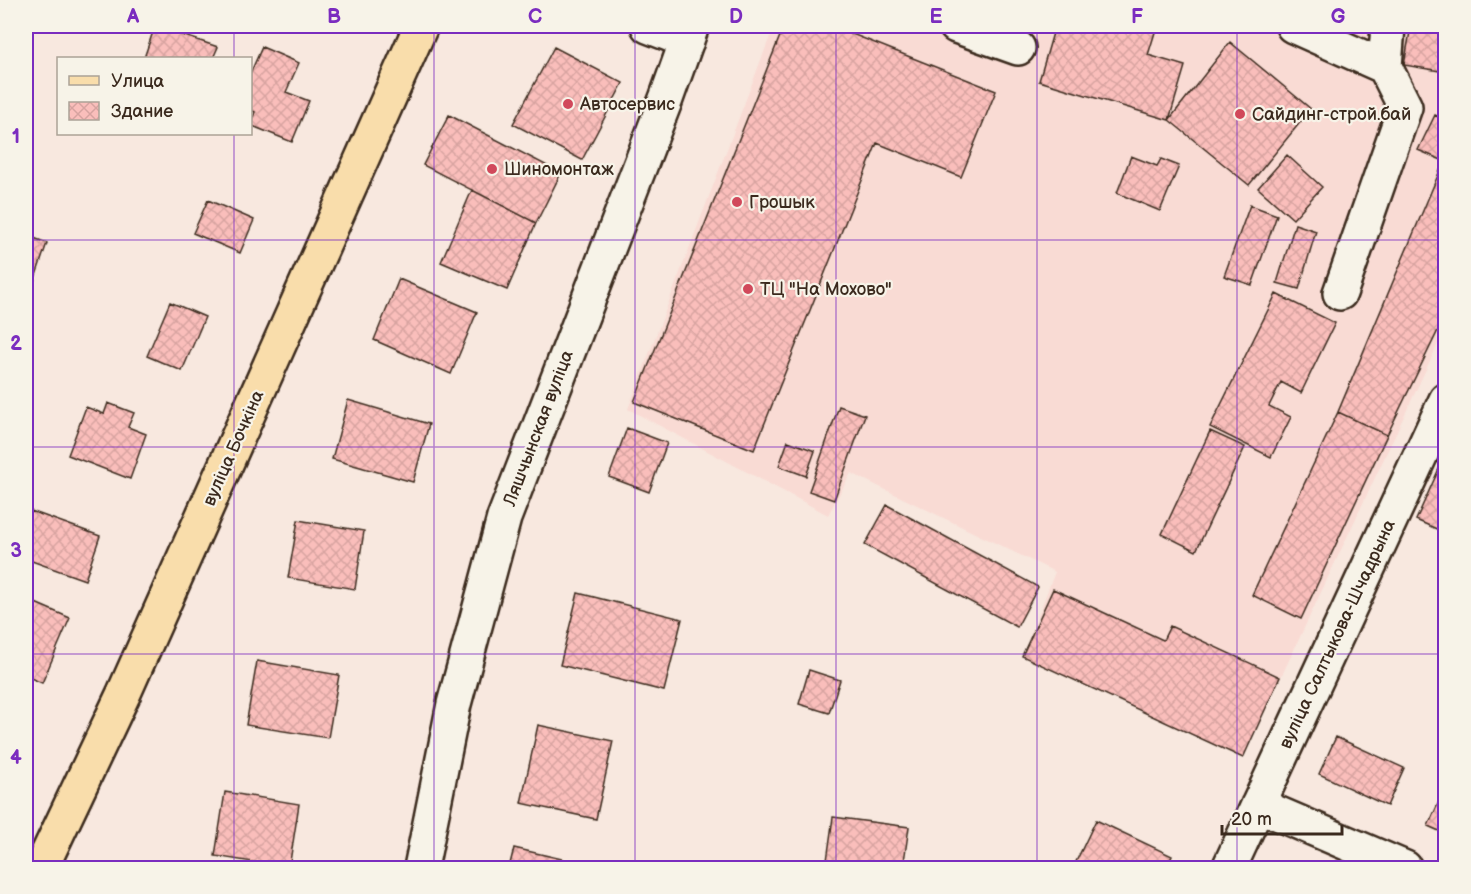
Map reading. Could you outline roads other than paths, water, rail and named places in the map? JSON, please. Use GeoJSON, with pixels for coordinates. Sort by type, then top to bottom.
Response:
{"type":"FeatureCollection","features":[{"type":"Feature","properties":{"kind":"main road","name":"вуліца Бочкіна"},"geometry":{"type":"LineString","coordinates":[[41,868],[123,694],[421,26]]}},
{"type":"Feature","properties":{"kind":"street","name":"Ляшчынская вуліца"},"geometry":{"type":"LineString","coordinates":[[421,868],[454,704],[504,518],[666,99],[689,33],[648,26]]}},
{"type":"Feature","properties":{"kind":"street"},"geometry":{"type":"LineString","coordinates":[[956,26],[1018,48]]}},
{"type":"Feature","properties":{"kind":"street"},"geometry":{"type":"LineString","coordinates":[[1293,26],[1385,68]]}},
{"type":"Feature","properties":{"kind":"street"},"geometry":{"type":"LineString","coordinates":[[1340,293],[1405,107],[1385,68],[1388,26]]}},
{"type":"Feature","properties":{"kind":"street","name":"вуліца Салтыкова-Шчадрына"},"geometry":{"type":"LineString","coordinates":[[1229,868],[1446,400]]}},
{"type":"Feature","properties":{"kind":"street"},"geometry":{"type":"LineString","coordinates":[[1258,805],[1405,868]]}},
{"type":"Feature","properties":{"kind":"place","name":"Автосервис"},"geometry":{"type":"Point","coordinates":[568,104]}},
{"type":"Feature","properties":{"kind":"place","name":"Сайдинг-строй.бай"},"geometry":{"type":"Point","coordinates":[1240,114]}},
{"type":"Feature","properties":{"kind":"place","name":"Шиномонтаж"},"geometry":{"type":"Point","coordinates":[492,169]}},
{"type":"Feature","properties":{"kind":"place","name":"Грошык"},"geometry":{"type":"Point","coordinates":[737,202]}},
{"type":"Feature","properties":{"kind":"place","name":"ТЦ \"На Мохово\""},"geometry":{"type":"Point","coordinates":[748,289]}}]}
